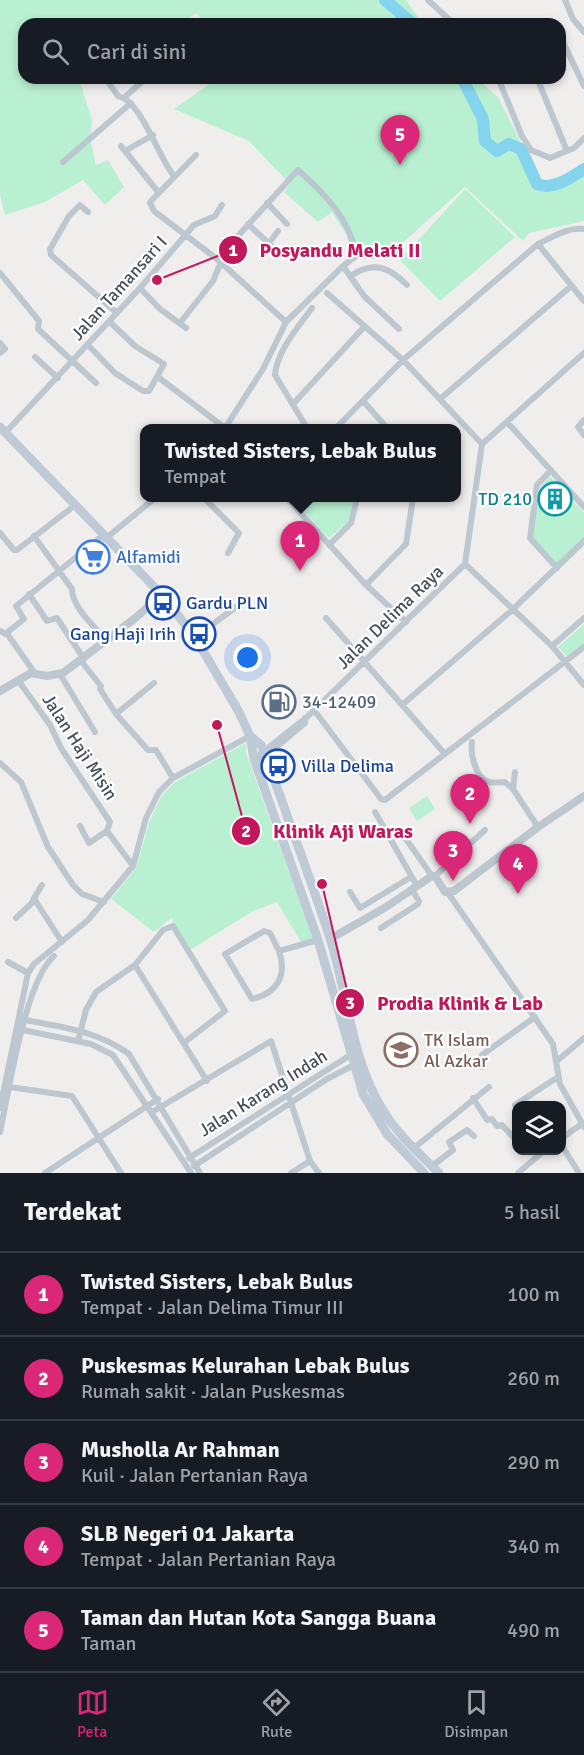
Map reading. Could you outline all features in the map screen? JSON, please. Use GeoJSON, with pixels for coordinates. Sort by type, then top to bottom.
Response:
{"type":"FeatureCollection","features":[{"type":"Feature","properties":{"kind":"main road"},"geometry":{"type":"LineString","coordinates":[[3,430],[104,538],[162,595],[195,637],[250,736],[265,754],[330,939],[356,1058],[384,1112],[414,1148],[436,1169]]}},
{"type":"Feature","properties":{"kind":"main road"},"geometry":{"type":"LineString","coordinates":[[250,736],[254,761],[318,940],[374,1116],[387,1134],[424,1173]]}},
{"type":"Feature","properties":{"kind":"street"},"geometry":{"type":"LineString","coordinates":[[428,0],[448,18]]}},
{"type":"Feature","properties":{"kind":"street"},"geometry":{"type":"LineString","coordinates":[[565,0],[573,19],[584,32]]}},
{"type":"Feature","properties":{"kind":"street"},"geometry":{"type":"LineString","coordinates":[[566,48],[584,86]]}},
{"type":"Feature","properties":{"kind":"street"},"geometry":{"type":"LineString","coordinates":[[109,84],[118,96],[125,97],[131,103],[153,135],[174,176]]}},
{"type":"Feature","properties":{"kind":"street"},"geometry":{"type":"LineString","coordinates":[[125,97],[139,84]]}},
{"type":"Feature","properties":{"kind":"street"},"geometry":{"type":"LineString","coordinates":[[500,84],[522,136],[531,150],[550,158],[567,151],[584,138]]}},
{"type":"Feature","properties":{"kind":"street"},"geometry":{"type":"LineString","coordinates":[[539,84],[567,151]]}},
{"type":"Feature","properties":{"kind":"street"},"geometry":{"type":"LineString","coordinates":[[63,162],[131,103]]}},
{"type":"Feature","properties":{"kind":"street"},"geometry":{"type":"LineString","coordinates":[[153,135],[123,149],[159,193]]}},
{"type":"Feature","properties":{"kind":"street"},"geometry":{"type":"LineString","coordinates":[[196,155],[150,203],[154,211],[219,261],[286,322]]}},
{"type":"Feature","properties":{"kind":"street"},"geometry":{"type":"LineString","coordinates":[[140,288],[183,326],[213,281],[219,261],[248,224],[298,170],[340,213],[354,243],[356,256]]}},
{"type":"Feature","properties":{"kind":"street"},"geometry":{"type":"LineString","coordinates":[[267,203],[287,224]]}},
{"type":"Feature","properties":{"kind":"street"},"geometry":{"type":"LineString","coordinates":[[87,212],[80,205],[69,216],[50,249],[51,255],[117,313]]}},
{"type":"Feature","properties":{"kind":"street","name":"Jalan Tamansari I"},"geometry":{"type":"LineString","coordinates":[[3,430],[74,361],[186,234],[201,220],[215,216],[222,205]]}},
{"type":"Feature","properties":{"kind":"street"},"geometry":{"type":"LineString","coordinates":[[248,224],[281,255]]}},
{"type":"Feature","properties":{"kind":"street"},"geometry":{"type":"LineString","coordinates":[[341,424],[403,360],[538,244],[560,232],[576,228],[584,229]]}},
{"type":"Feature","properties":{"kind":"street"},"geometry":{"type":"LineString","coordinates":[[269,243],[278,231]]}},
{"type":"Feature","properties":{"kind":"street"},"geometry":{"type":"LineString","coordinates":[[538,244],[584,302]]}},
{"type":"Feature","properties":{"kind":"street"},"geometry":{"type":"LineString","coordinates":[[228,424],[263,369],[286,322],[356,256],[374,256]]}},
{"type":"Feature","properties":{"kind":"street"},"geometry":{"type":"LineString","coordinates":[[343,266],[352,275],[352,280],[364,296],[399,329]]}},
{"type":"Feature","properties":{"kind":"street"},"geometry":{"type":"LineString","coordinates":[[352,275],[364,267],[377,266],[397,275],[407,285]]}},
{"type":"Feature","properties":{"kind":"street","name":"Jalan Tamansari I"},"geometry":{"type":"LineString","coordinates":[[0,273],[39,321],[38,329],[96,383]]}},
{"type":"Feature","properties":{"kind":"street"},"geometry":{"type":"LineString","coordinates":[[440,399],[570,287]]}},
{"type":"Feature","properties":{"kind":"street"},"geometry":{"type":"LineString","coordinates":[[327,293],[403,360],[482,444],[584,353]]}},
{"type":"Feature","properties":{"kind":"street"},"geometry":{"type":"LineString","coordinates":[[304,424],[277,382],[275,368],[291,336],[312,308]]}},
{"type":"Feature","properties":{"kind":"street"},"geometry":{"type":"LineString","coordinates":[[88,345],[115,373],[143,391],[148,390],[164,364],[135,346],[110,322]]}},
{"type":"Feature","properties":{"kind":"street"},"geometry":{"type":"LineString","coordinates":[[293,404],[364,327]]}},
{"type":"Feature","properties":{"kind":"street"},"geometry":{"type":"LineString","coordinates":[[0,343],[5,349],[0,353]]}},
{"type":"Feature","properties":{"kind":"street"},"geometry":{"type":"LineString","coordinates":[[35,357],[58,378]]}},
{"type":"Feature","properties":{"kind":"street"},"geometry":{"type":"LineString","coordinates":[[578,358],[584,365]]}},
{"type":"Feature","properties":{"kind":"street"},"geometry":{"type":"LineString","coordinates":[[158,377],[219,424]]}},
{"type":"Feature","properties":{"kind":"street"},"geometry":{"type":"LineString","coordinates":[[364,402],[383,424]]}},
{"type":"Feature","properties":{"kind":"street"},"geometry":{"type":"LineString","coordinates":[[584,420],[578,427],[584,435]]}},
{"type":"Feature","properties":{"kind":"street"},"geometry":{"type":"LineString","coordinates":[[507,422],[584,507]]}},
{"type":"Feature","properties":{"kind":"street","name":"Jalan Delima Raya"},"geometry":{"type":"LineString","coordinates":[[254,761],[265,754],[366,662],[465,564],[482,444]]}},
{"type":"Feature","properties":{"kind":"street"},"geometry":{"type":"LineString","coordinates":[[551,470],[537,485],[530,538],[557,568]]}},
{"type":"Feature","properties":{"kind":"street"},"geometry":{"type":"LineString","coordinates":[[150,502],[15,606],[24,619],[3,632],[34,672],[47,676],[60,674],[82,660],[162,595]]}},
{"type":"Feature","properties":{"kind":"street"},"geometry":{"type":"LineString","coordinates":[[208,502],[239,534],[228,554]]}},
{"type":"Feature","properties":{"kind":"street"},"geometry":{"type":"LineString","coordinates":[[291,502],[366,585],[406,622]]}},
{"type":"Feature","properties":{"kind":"street"},"geometry":{"type":"LineString","coordinates":[[329,545],[351,523],[356,502]]}},
{"type":"Feature","properties":{"kind":"street"},"geometry":{"type":"LineString","coordinates":[[366,585],[406,544],[412,502]]}},
{"type":"Feature","properties":{"kind":"street"},"geometry":{"type":"LineString","coordinates":[[1,537],[15,550],[74,506]]}},
{"type":"Feature","properties":{"kind":"street"},"geometry":{"type":"LineString","coordinates":[[34,536],[87,617],[106,641]]}},
{"type":"Feature","properties":{"kind":"street"},"geometry":{"type":"LineString","coordinates":[[402,705],[512,610],[584,541]]}},
{"type":"Feature","properties":{"kind":"street"},"geometry":{"type":"LineString","coordinates":[[465,564],[552,646],[584,685]]}},
{"type":"Feature","properties":{"kind":"street"},"geometry":{"type":"LineString","coordinates":[[29,594],[47,621],[57,618],[82,660],[101,686],[100,689],[116,714],[148,750],[156,750],[173,778]]}},
{"type":"Feature","properties":{"kind":"street"},"geometry":{"type":"LineString","coordinates":[[195,637],[243,602]]}},
{"type":"Feature","properties":{"kind":"street"},"geometry":{"type":"LineString","coordinates":[[326,618],[446,754]]}},
{"type":"Feature","properties":{"kind":"street"},"geometry":{"type":"LineString","coordinates":[[552,646],[584,618]]}},
{"type":"Feature","properties":{"kind":"street"},"geometry":{"type":"LineString","coordinates":[[309,715],[383,800],[584,648]]}},
{"type":"Feature","properties":{"kind":"street"},"geometry":{"type":"LineString","coordinates":[[0,691],[34,672]]}},
{"type":"Feature","properties":{"kind":"street"},"geometry":{"type":"LineString","coordinates":[[60,674],[63,683],[95,732]]}},
{"type":"Feature","properties":{"kind":"street","name":"Jalan Haji Misin"},"geometry":{"type":"LineString","coordinates":[[18,680],[99,802],[110,822],[107,831],[117,849],[133,866]]}},
{"type":"Feature","properties":{"kind":"street"},"geometry":{"type":"LineString","coordinates":[[116,714],[154,683]]}},
{"type":"Feature","properties":{"kind":"street"},"geometry":{"type":"LineString","coordinates":[[0,1108],[28,973],[34,964],[62,942],[104,902],[133,866],[146,818],[159,792],[173,778],[250,736]]}},
{"type":"Feature","properties":{"kind":"street"},"geometry":{"type":"LineString","coordinates":[[472,742],[477,770],[483,779],[489,783],[505,782],[513,789],[538,827]]}},
{"type":"Feature","properties":{"kind":"street"},"geometry":{"type":"LineString","coordinates":[[0,763],[21,782],[48,847],[73,885],[82,894],[104,902]]}},
{"type":"Feature","properties":{"kind":"street"},"geometry":{"type":"LineString","coordinates":[[513,789],[515,772]]}},
{"type":"Feature","properties":{"kind":"street"},"geometry":{"type":"LineString","coordinates":[[448,893],[584,796]]}},
{"type":"Feature","properties":{"kind":"street"},"geometry":{"type":"LineString","coordinates":[[375,812],[417,886],[419,901],[418,904],[381,928]]}},
{"type":"Feature","properties":{"kind":"street"},"geometry":{"type":"LineString","coordinates":[[80,826],[88,843],[107,831]]}},
{"type":"Feature","properties":{"kind":"street"},"geometry":{"type":"LineString","coordinates":[[330,939],[432,876],[485,830]]}},
{"type":"Feature","properties":{"kind":"street"},"geometry":{"type":"LineString","coordinates":[[406,839],[432,876],[448,893],[553,1044],[558,1060],[558,1077],[583,1124],[566,1135]]}},
{"type":"Feature","properties":{"kind":"street"},"geometry":{"type":"LineString","coordinates":[[351,892],[360,908],[411,877]]}},
{"type":"Feature","properties":{"kind":"street"},"geometry":{"type":"LineString","coordinates":[[16,918],[33,900],[42,885]]}},
{"type":"Feature","properties":{"kind":"street"},"geometry":{"type":"LineString","coordinates":[[33,900],[62,942]]}},
{"type":"Feature","properties":{"kind":"street"},"geometry":{"type":"LineString","coordinates":[[78,1041],[79,1030],[96,992],[135,965],[163,930],[173,926],[225,1011],[222,1016],[185,1042]]}},
{"type":"Feature","properties":{"kind":"street"},"geometry":{"type":"LineString","coordinates":[[267,931],[279,951],[284,967],[283,974],[275,985],[261,997],[252,999],[225,954],[267,931]]}},
{"type":"Feature","properties":{"kind":"street"},"geometry":{"type":"LineString","coordinates":[[279,951],[318,940]]}},
{"type":"Feature","properties":{"kind":"street"},"geometry":{"type":"LineString","coordinates":[[0,1132],[25,1020],[39,975],[54,956]]}},
{"type":"Feature","properties":{"kind":"street"},"geometry":{"type":"LineString","coordinates":[[8,962],[28,973]]}},
{"type":"Feature","properties":{"kind":"street"},"geometry":{"type":"LineString","coordinates":[[135,965],[163,1013],[185,1042],[207,1081]]}},
{"type":"Feature","properties":{"kind":"street"},"geometry":{"type":"LineString","coordinates":[[482,1067],[482,1055],[535,1017]]}},
{"type":"Feature","properties":{"kind":"street"},"geometry":{"type":"LineString","coordinates":[[25,1020],[79,1030],[113,1042],[129,1054],[201,1173]]}},
{"type":"Feature","properties":{"kind":"street"},"geometry":{"type":"LineString","coordinates":[[23,1030],[78,1041],[113,1054],[190,1172]]}},
{"type":"Feature","properties":{"kind":"street"},"geometry":{"type":"LineString","coordinates":[[558,1060],[584,1038]]}},
{"type":"Feature","properties":{"kind":"street"},"geometry":{"type":"LineString","coordinates":[[45,1173],[54,1170],[98,1139],[160,1102],[207,1081],[268,1041],[273,1044],[310,1161],[319,1173]]}},
{"type":"Feature","properties":{"kind":"street","name":"Jalan Karang Indah"},"geometry":{"type":"LineString","coordinates":[[183,1162],[288,1095],[356,1058]]}},
{"type":"Feature","properties":{"kind":"street","name":"Jalan Karang Indah"},"geometry":{"type":"LineString","coordinates":[[190,1172],[196,1165],[356,1058]]}},
{"type":"Feature","properties":{"kind":"street"},"geometry":{"type":"LineString","coordinates":[[521,1101],[558,1077]]}},
{"type":"Feature","properties":{"kind":"street"},"geometry":{"type":"LineString","coordinates":[[10,1087],[72,1096],[121,1173]]}},
{"type":"Feature","properties":{"kind":"street"},"geometry":{"type":"LineString","coordinates":[[414,1148],[489,1087]]}},
{"type":"Feature","properties":{"kind":"street"},"geometry":{"type":"LineString","coordinates":[[473,1098],[487,1120],[492,1119],[497,1126],[502,1125],[512,1136]]}},
{"type":"Feature","properties":{"kind":"street"},"geometry":{"type":"LineString","coordinates":[[436,1169],[453,1150],[449,1142],[467,1130],[474,1136]]}},
{"type":"Feature","properties":{"kind":"street"},"geometry":{"type":"LineString","coordinates":[[566,1154],[579,1173]]}},
{"type":"Feature","properties":{"kind":"street"},"geometry":{"type":"LineString","coordinates":[[518,1173],[535,1155]]}},
{"type":"Feature","properties":{"kind":"street"},"geometry":{"type":"LineString","coordinates":[[291,1173],[310,1161]]}},
{"type":"Feature","properties":{"kind":"green space"},"geometry":{"type":"Polygon","coordinates":[[[0,0],[406,0],[419,18],[201,18],[196,13],[189,18],[18,18],[18,84],[81,84],[92,121],[90,138],[96,165],[108,160],[124,187],[105,205],[83,180],[45,202],[5,215],[0,195],[0,0]]]}},
{"type":"Feature","properties":{"kind":"green space"},"geometry":{"type":"Polygon","coordinates":[[[209,84],[483,84],[498,97],[541,183],[584,167],[584,221],[529,233],[523,241],[465,187],[398,247],[352,254],[347,236],[332,212],[318,222],[284,192],[290,184],[249,141],[174,109],[209,84]]]}},
{"type":"Feature","properties":{"kind":"green space"},"geometry":{"type":"Polygon","coordinates":[[[465,189],[515,237],[440,301],[400,260],[465,189]]]}},
{"type":"Feature","properties":{"kind":"green space"},"geometry":{"type":"Polygon","coordinates":[[[550,476],[584,513],[584,545],[559,570],[529,542],[541,487],[550,476]]]}},
{"type":"Feature","properties":{"kind":"green space"},"geometry":{"type":"Polygon","coordinates":[[[296,502],[353,502],[348,522],[329,538],[296,502]]]}},
{"type":"Feature","properties":{"kind":"green space"},"geometry":{"type":"Polygon","coordinates":[[[584,624],[584,645],[569,658],[558,647],[584,624]]]}},
{"type":"Feature","properties":{"kind":"green space"},"geometry":{"type":"Polygon","coordinates":[[[246,743],[246,753],[313,939],[301,942],[277,902],[253,911],[190,950],[171,918],[154,932],[111,899],[136,868],[150,820],[162,795],[175,782],[246,743]]]}},
{"type":"Feature","properties":{"kind":"green space"},"geometry":{"type":"Polygon","coordinates":[[[427,796],[435,809],[417,821],[409,808],[427,796]]]}},
{"type":"Feature","properties":{"kind":"waterway"},"geometry":{"type":"LineString","coordinates":[[385,0],[406,18]]}},
{"type":"Feature","properties":{"kind":"waterway"},"geometry":{"type":"LineString","coordinates":[[465,84],[483,119],[485,141],[497,151],[509,144],[521,149],[537,184],[555,185],[584,169]]}},
{"type":"Feature","properties":{"kind":"place","name":"Taman dan Hutan Kota Sangga Buana"},"geometry":{"type":"Point","coordinates":[400,165]}},
{"type":"Feature","properties":{"kind":"place","name":"Posyandu Melati II"},"geometry":{"type":"Point","coordinates":[157,280]}},
{"type":"Feature","properties":{"kind":"place","name":"TD 210"},"geometry":{"type":"Point","coordinates":[555,499]}},
{"type":"Feature","properties":{"kind":"place","name":"Alfamidi"},"geometry":{"type":"Point","coordinates":[93,557]}},
{"type":"Feature","properties":{"kind":"place","name":"Twisted Sisters, Lebak Bulus"},"geometry":{"type":"Point","coordinates":[300,571]}},
{"type":"Feature","properties":{"kind":"place","name":"Gardu PLN"},"geometry":{"type":"Point","coordinates":[163,603]}},
{"type":"Feature","properties":{"kind":"place","name":"Gang Haji Irih"},"geometry":{"type":"Point","coordinates":[199,634]}},
{"type":"Feature","properties":{"kind":"place","name":"34-12409"},"geometry":{"type":"Point","coordinates":[279,702]}},
{"type":"Feature","properties":{"kind":"place","name":"Klinik Aji Waras"},"geometry":{"type":"Point","coordinates":[217,725]}},
{"type":"Feature","properties":{"kind":"place","name":"Villa Delima"},"geometry":{"type":"Point","coordinates":[278,766]}},
{"type":"Feature","properties":{"kind":"place","name":"Puskesmas Kelurahan Lebak Bulus"},"geometry":{"type":"Point","coordinates":[470,824]}},
{"type":"Feature","properties":{"kind":"place","name":"Musholla Ar Rahman"},"geometry":{"type":"Point","coordinates":[453,881]}},
{"type":"Feature","properties":{"kind":"place","name":"Prodia Klinik & Lab"},"geometry":{"type":"Point","coordinates":[322,884]}},
{"type":"Feature","properties":{"kind":"place","name":"SLB Negeri 01 Jakarta"},"geometry":{"type":"Point","coordinates":[518,894]}},
{"type":"Feature","properties":{"kind":"place","name":"TK Islam Al Azkar"},"geometry":{"type":"Point","coordinates":[401,1050]}}]}
